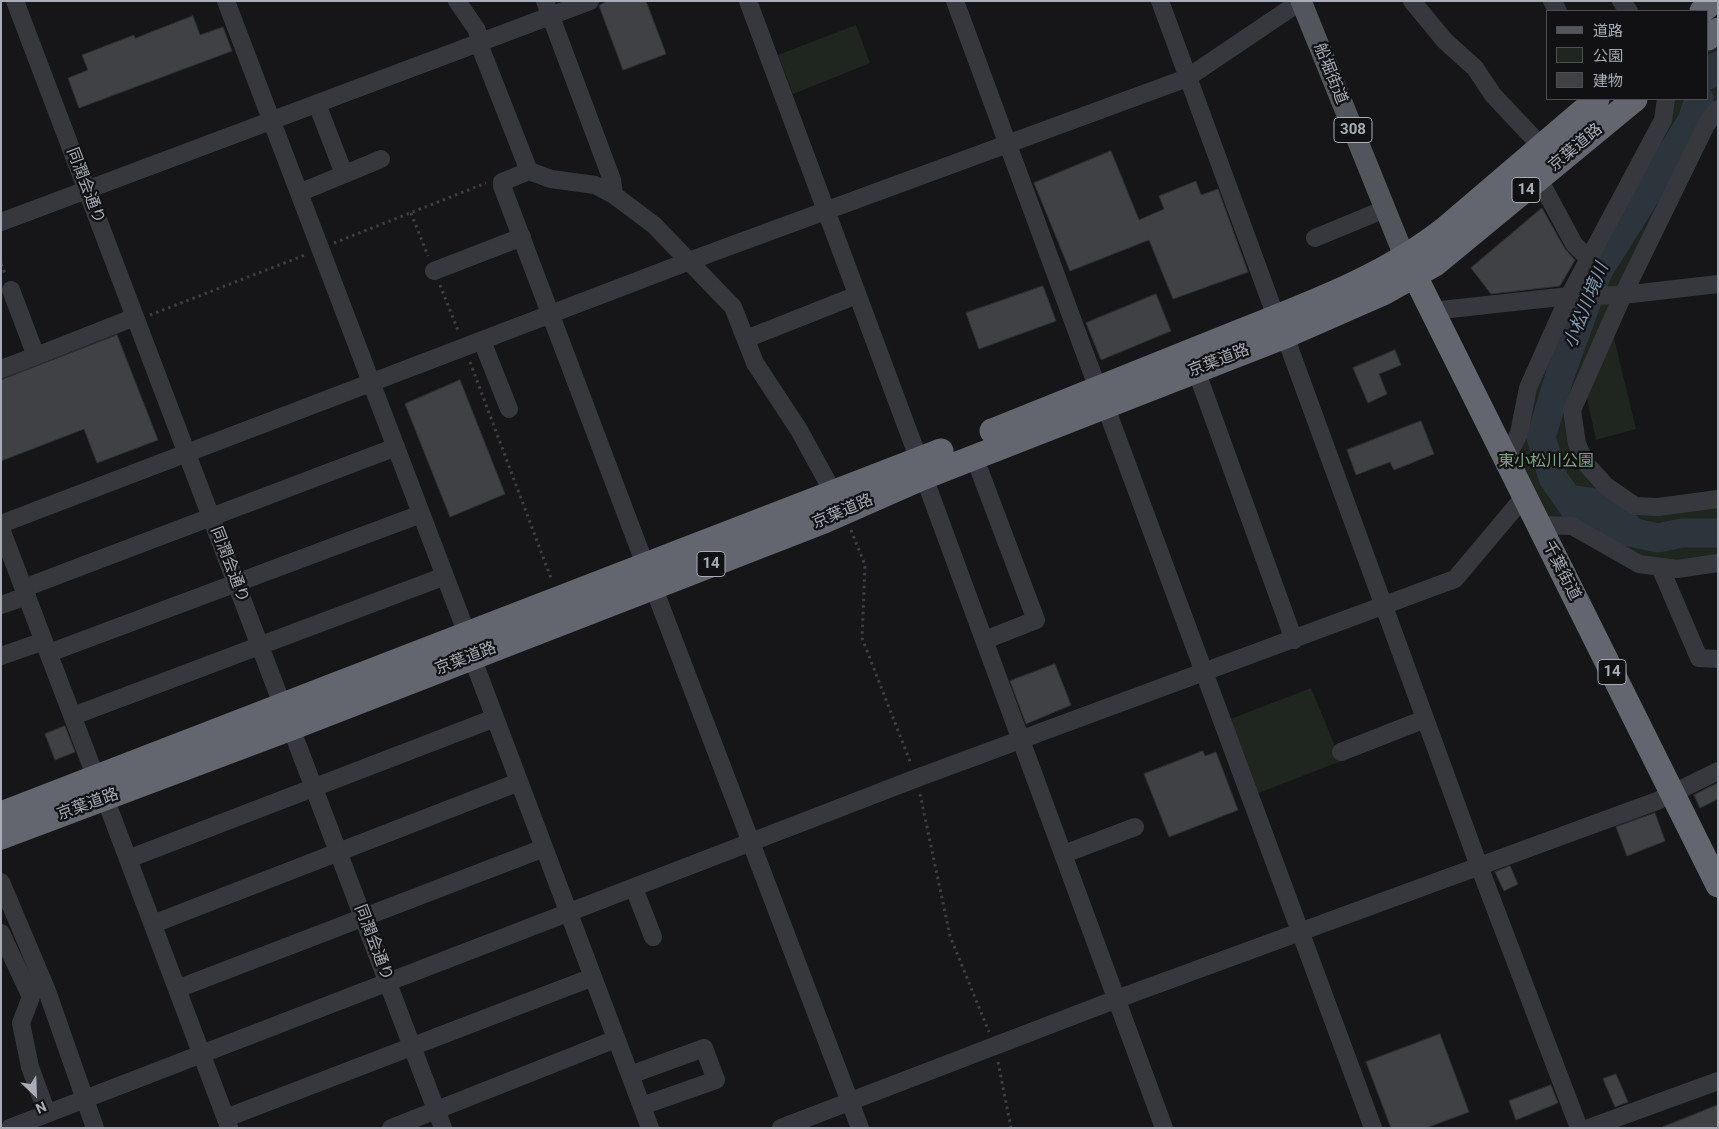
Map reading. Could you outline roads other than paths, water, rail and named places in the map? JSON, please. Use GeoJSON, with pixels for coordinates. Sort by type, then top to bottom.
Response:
{"type":"FeatureCollection","features":[{"type":"Feature","properties":{"kind":"highway"},"geometry":{"type":"LineString","coordinates":[[1703,10],[1714,1]]}},
{"type":"Feature","properties":{"kind":"highway","name":"京葉道路"},"geometry":{"type":"LineString","coordinates":[[1,837],[101,788],[839,503],[1281,326],[1383,293],[1446,228],[1596,100]]}},
{"type":"Feature","properties":{"kind":"highway","name":"京葉道路"},"geometry":{"type":"LineString","coordinates":[[1410,267],[1435,264],[1634,100]]}},
{"type":"Feature","properties":{"kind":"highway","name":"千葉街道"},"geometry":{"type":"LineString","coordinates":[[1410,267],[1718,885]]}},
{"type":"Feature","properties":{"kind":"highway","name":"京葉道路"},"geometry":{"type":"LineString","coordinates":[[1102,397],[1196,370],[1281,326]]}},
{"type":"Feature","properties":{"kind":"highway","name":"京葉道路"},"geometry":{"type":"LineString","coordinates":[[469,646],[559,600],[650,576]]}},
{"type":"Feature","properties":{"kind":"highway","name":"京葉道路"},"geometry":{"type":"LineString","coordinates":[[1,814],[101,788]]}},
{"type":"Feature","properties":{"kind":"main road","name":"船堀街道"},"geometry":{"type":"LineString","coordinates":[[1301,1],[1410,267]]}},
{"type":"Feature","properties":{"kind":"street","name":"同潤会通り"},"geometry":{"type":"LineString","coordinates":[[15,1],[443,1128]]}},
{"type":"Feature","properties":{"kind":"street"},"geometry":{"type":"LineString","coordinates":[[226,1],[445,576],[495,718],[650,1128]]}},
{"type":"Feature","properties":{"kind":"street"},"geometry":{"type":"LineString","coordinates":[[457,1],[477,30],[481,49],[529,171]]}},
{"type":"Feature","properties":{"kind":"street"},"geometry":{"type":"LineString","coordinates":[[1,222],[480,42],[548,9],[590,1]]}},
{"type":"Feature","properties":{"kind":"street"},"geometry":{"type":"LineString","coordinates":[[748,1],[1164,1128]]}},
{"type":"Feature","properties":{"kind":"street"},"geometry":{"type":"LineString","coordinates":[[955,1],[1298,932],[1373,1128]]}},
{"type":"Feature","properties":{"kind":"street"},"geometry":{"type":"LineString","coordinates":[[1160,1],[1479,866],[1579,1128]]}},
{"type":"Feature","properties":{"kind":"street"},"geometry":{"type":"LineString","coordinates":[[1,524],[826,210],[1188,78],[1301,1]]}},
{"type":"Feature","properties":{"kind":"street"},"geometry":{"type":"LineString","coordinates":[[1412,1],[1445,42],[1475,68],[1493,95],[1542,147]]}},
{"type":"Feature","properties":{"kind":"street"},"geometry":{"type":"LineString","coordinates":[[548,9],[612,180],[614,195]]}},
{"type":"Feature","properties":{"kind":"street"},"geometry":{"type":"LineString","coordinates":[[1506,460],[1519,433],[1528,388],[1574,296],[1589,259],[1663,120],[1666,100]]}},
{"type":"Feature","properties":{"kind":"street"},"geometry":{"type":"LineString","coordinates":[[317,104],[344,174]]}},
{"type":"Feature","properties":{"kind":"street"},"geometry":{"type":"LineString","coordinates":[[1718,108],[1706,125],[1617,294],[1572,410],[1577,444],[1587,465],[1606,486],[1635,506],[1658,507],[1718,499]]}},
{"type":"Feature","properties":{"kind":"street"},"geometry":{"type":"LineString","coordinates":[[299,193],[381,160]]}},
{"type":"Feature","properties":{"kind":"street"},"geometry":{"type":"LineString","coordinates":[[839,503],[799,430],[755,363],[733,307],[654,225],[614,195],[594,185],[551,179],[529,171],[502,182],[860,1128]]}},
{"type":"Feature","properties":{"kind":"street"},"geometry":{"type":"LineString","coordinates":[[1539,179],[1574,244],[1589,259]]}},
{"type":"Feature","properties":{"kind":"street"},"geometry":{"type":"LineString","coordinates":[[1315,238],[1385,209]]}},
{"type":"Feature","properties":{"kind":"street"},"geometry":{"type":"LineString","coordinates":[[434,271],[522,237]]}},
{"type":"Feature","properties":{"kind":"street"},"geometry":{"type":"LineString","coordinates":[[1432,311],[1574,296],[1617,294],[1718,284]]}},
{"type":"Feature","properties":{"kind":"street"},"geometry":{"type":"LineString","coordinates":[[11,290],[36,356]]}},
{"type":"Feature","properties":{"kind":"street"},"geometry":{"type":"LineString","coordinates":[[746,338],[857,295]]}},
{"type":"Feature","properties":{"kind":"street"},"geometry":{"type":"LineString","coordinates":[[1,369],[136,318]]}},
{"type":"Feature","properties":{"kind":"street"},"geometry":{"type":"LineString","coordinates":[[482,341],[508,409]]}},
{"type":"Feature","properties":{"kind":"street"},"geometry":{"type":"LineString","coordinates":[[1196,370],[1294,640]]}},
{"type":"Feature","properties":{"kind":"street"},"geometry":{"type":"LineString","coordinates":[[1,605],[25,592],[210,516],[396,447]]}},
{"type":"Feature","properties":{"kind":"street"},"geometry":{"type":"LineString","coordinates":[[980,472],[1036,620],[985,640]]}},
{"type":"Feature","properties":{"kind":"street"},"geometry":{"type":"LineString","coordinates":[[10,1128],[917,778],[1384,607],[1455,579],[1524,497]]}},
{"type":"Feature","properties":{"kind":"street"},"geometry":{"type":"LineString","coordinates":[[1,656],[46,647],[235,582],[421,514]]}},
{"type":"Feature","properties":{"kind":"street"},"geometry":{"type":"LineString","coordinates":[[1538,524],[1572,526],[1639,564],[1677,569],[1718,564]]}},
{"type":"Feature","properties":{"kind":"street"},"geometry":{"type":"LineString","coordinates":[[1,529],[228,1123],[412,1046],[593,977]]}},
{"type":"Feature","properties":{"kind":"street"},"geometry":{"type":"LineString","coordinates":[[1660,567],[1699,658],[1718,659]]}},
{"type":"Feature","properties":{"kind":"street"},"geometry":{"type":"LineString","coordinates":[[73,716],[445,576]]}},
{"type":"Feature","properties":{"kind":"street"},"geometry":{"type":"LineString","coordinates":[[128,860],[495,718]]}},
{"type":"Feature","properties":{"kind":"street"},"geometry":{"type":"LineString","coordinates":[[1342,752],[1425,719]]}},
{"type":"Feature","properties":{"kind":"street"},"geometry":{"type":"LineString","coordinates":[[781,1128],[1117,999],[1674,794],[1718,771]]}},
{"type":"Feature","properties":{"kind":"street"},"geometry":{"type":"LineString","coordinates":[[153,924],[519,782]]}},
{"type":"Feature","properties":{"kind":"street"},"geometry":{"type":"LineString","coordinates":[[1064,854],[1135,827]]}},
{"type":"Feature","properties":{"kind":"street"},"geometry":{"type":"LineString","coordinates":[[177,989],[544,848]]}},
{"type":"Feature","properties":{"kind":"street"},"geometry":{"type":"LineString","coordinates":[[1,882],[39,994],[95,1128]]}},
{"type":"Feature","properties":{"kind":"street"},"geometry":{"type":"LineString","coordinates":[[634,888],[653,937]]}},
{"type":"Feature","properties":{"kind":"street"},"geometry":{"type":"LineString","coordinates":[[1,933],[39,994]]}},
{"type":"Feature","properties":{"kind":"street"},"geometry":{"type":"LineString","coordinates":[[39,994],[21,1023],[30,1067],[46,1113]]}},
{"type":"Feature","properties":{"kind":"street"},"geometry":{"type":"LineString","coordinates":[[391,1128],[616,1039]]}},
{"type":"Feature","properties":{"kind":"street"},"geometry":{"type":"LineString","coordinates":[[630,1075],[704,1048],[716,1080],[642,1106]]}},
{"type":"Feature","properties":{"kind":"street"},"geometry":{"type":"LineString","coordinates":[[1589,1128],[1718,1081]]}},
{"type":"Feature","properties":{"kind":"waterway","name":"小松川境川"},"geometry":{"type":"LineString","coordinates":[[1709,74],[1718,66]]}},
{"type":"Feature","properties":{"kind":"waterway","name":"小松川境川"},"geometry":{"type":"LineString","coordinates":[[1699,100],[1692,121],[1598,271],[1560,375],[1541,437],[1553,478],[1584,522],[1658,538],[1682,533],[1718,533]]}},
{"type":"Feature","properties":{"kind":"waterway","name":"小松川境川"},"geometry":{"type":"LineString","coordinates":[[1569,499],[1602,504],[1633,532]]}},
{"type":"Feature","properties":{"kind":"park label","name":"東小松川公園"},"geometry":{"type":"Point","coordinates":[1546,462]}}]}
